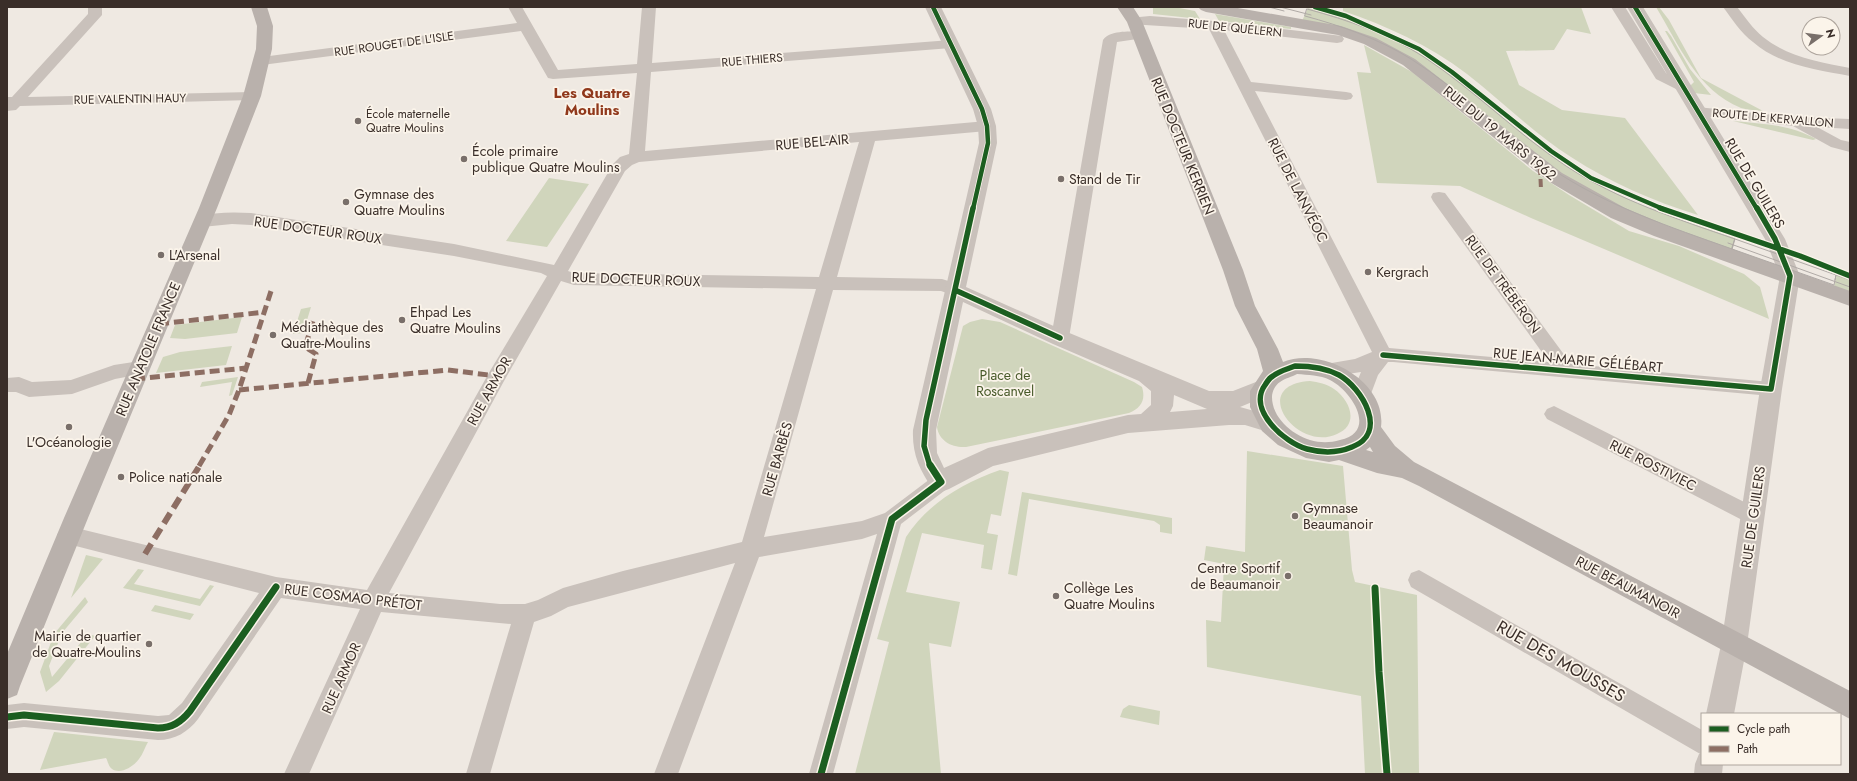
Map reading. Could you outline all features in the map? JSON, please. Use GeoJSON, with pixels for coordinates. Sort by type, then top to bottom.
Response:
{"type":"FeatureCollection","features":[{"type":"Feature","properties":{"kind":"main road","name":"RUE ANATOLE FRANCE"},"geometry":{"type":"LineString","coordinates":[[7,686],[68,535],[202,221],[252,96],[262,62],[265,26],[259,7]]}},
{"type":"Feature","properties":{"kind":"main road","name":"RUE DOCTEUR KERRIEN"},"geometry":{"type":"LineString","coordinates":[[1125,7],[1129,15],[1136,21],[1233,270],[1246,310],[1270,355],[1274,366],[1267,381]]}},
{"type":"Feature","properties":{"kind":"main road","name":"RUE DU 19 MARS 1962"},"geometry":{"type":"LineString","coordinates":[[1206,7],[1341,31],[1370,41],[1409,62],[1440,85],[1535,163],[1580,193],[1618,213],[1661,231],[1790,276],[1850,300]]}},
{"type":"Feature","properties":{"kind":"main road","name":"RUE DOCTEUR KERRIEN"},"geometry":{"type":"LineString","coordinates":[[1233,270],[1274,339],[1285,350],[1317,368]]}},
{"type":"Feature","properties":{"kind":"main road"},"geometry":{"type":"LineString","coordinates":[[1295,366],[1317,368],[1340,376],[1352,384],[1362,394],[1370,411],[1371,417],[1369,428],[1364,438],[1355,446],[1342,451],[1326,452],[1309,450],[1298,446],[1278,434],[1268,423],[1262,411],[1259,400],[1267,381],[1295,366]]}},
{"type":"Feature","properties":{"kind":"main road","name":"RUE BEAUMANOIR"},"geometry":{"type":"LineString","coordinates":[[1369,428],[1387,453],[1406,469],[1850,706]]}},
{"type":"Feature","properties":{"kind":"main road","name":"RUE BEAUMANOIR"},"geometry":{"type":"LineString","coordinates":[[1342,451],[1377,463],[1406,469]]}},
{"type":"Feature","properties":{"kind":"street"},"geometry":{"type":"LineString","coordinates":[[10,105],[95,15],[95,7]]}},
{"type":"Feature","properties":{"kind":"street"},"geometry":{"type":"LineString","coordinates":[[515,7],[526,26]]}},
{"type":"Feature","properties":{"kind":"street"},"geometry":{"type":"LineString","coordinates":[[637,157],[648,7]]}},
{"type":"Feature","properties":{"kind":"street"},"geometry":{"type":"LineString","coordinates":[[933,7],[982,109],[987,126],[988,143],[926,420],[923,441],[930,469],[941,482],[952,474],[988,458],[1128,424],[1245,416],[1268,423]]}},
{"type":"Feature","properties":{"kind":"street"},"geometry":{"type":"LineString","coordinates":[[1730,7],[1748,30],[1759,40],[1776,51],[1819,66],[1850,72]]}},
{"type":"Feature","properties":{"kind":"street","name":"RUE DE GUILERS"},"geometry":{"type":"LineString","coordinates":[[1627,8],[1681,86],[1775,239],[1790,276],[1771,389],[1734,645],[1720,713]]}},
{"type":"Feature","properties":{"kind":"street","name":"RUE DE QUÉLERN"},"geometry":{"type":"LineString","coordinates":[[1060,338],[1110,40],[1117,37],[1136,21],[1150,20],[1214,25],[1337,39]]}},
{"type":"Feature","properties":{"kind":"street","name":"RUE DE LANVÉOC"},"geometry":{"type":"LineString","coordinates":[[1214,25],[1383,355]]}},
{"type":"Feature","properties":{"kind":"street","name":"RUE ROUGET DE L'ISLE"},"geometry":{"type":"LineString","coordinates":[[262,62],[526,26]]}},
{"type":"Feature","properties":{"kind":"street","name":"RUE THIERS"},"geometry":{"type":"LineString","coordinates":[[526,26],[553,75],[950,44]]}},
{"type":"Feature","properties":{"kind":"street"},"geometry":{"type":"LineString","coordinates":[[1245,86],[1346,96]]}},
{"type":"Feature","properties":{"kind":"street","name":"RUE VALENTIN HAUY"},"geometry":{"type":"LineString","coordinates":[[10,105],[252,96]]}},
{"type":"Feature","properties":{"kind":"street","name":"ROUTE DE KERVALLON"},"geometry":{"type":"LineString","coordinates":[[1697,112],[1796,122],[1850,124]]}},
{"type":"Feature","properties":{"kind":"street"},"geometry":{"type":"LineString","coordinates":[[1796,122],[1836,144],[1850,147]]}},
{"type":"Feature","properties":{"kind":"street","name":"RUE BEL-AIR"},"geometry":{"type":"LineString","coordinates":[[637,157],[987,126]]}},
{"type":"Feature","properties":{"kind":"street","name":"RUE BARBÈS"},"geometry":{"type":"LineString","coordinates":[[666,774],[751,549],[868,137]]}},
{"type":"Feature","properties":{"kind":"street","name":"RUE ARMOR"},"geometry":{"type":"LineString","coordinates":[[296,774],[360,634],[373,601],[497,376],[619,168],[626,161],[637,157]]}},
{"type":"Feature","properties":{"kind":"street","name":"RUE DE TRÉBÉRON"},"geometry":{"type":"LineString","coordinates":[[1439,196],[1566,371]]}},
{"type":"Feature","properties":{"kind":"street","name":"RUE DOCTEUR ROUX"},"geometry":{"type":"LineString","coordinates":[[202,221],[232,218],[251,219],[352,234],[454,250],[538,266],[574,279],[942,285],[955,290]]}},
{"type":"Feature","properties":{"kind":"street"},"geometry":{"type":"LineString","coordinates":[[955,290],[1060,338],[1206,400],[1235,400],[1267,381]]}},
{"type":"Feature","properties":{"kind":"street","name":"RUE JEAN-MARIE GÉLÉBART"},"geometry":{"type":"LineString","coordinates":[[1383,355],[1393,354],[1771,389]]}},
{"type":"Feature","properties":{"kind":"street"},"geometry":{"type":"LineString","coordinates":[[1317,368],[1340,369],[1359,365],[1383,355]]}},
{"type":"Feature","properties":{"kind":"street"},"geometry":{"type":"LineString","coordinates":[[1362,394],[1370,372],[1383,355]]}},
{"type":"Feature","properties":{"kind":"street"},"geometry":{"type":"LineString","coordinates":[[13,385],[29,390],[72,387],[114,372],[140,368]]}},
{"type":"Feature","properties":{"kind":"street"},"geometry":{"type":"LineString","coordinates":[[1138,371],[1148,376],[1156,383],[1162,392],[1164,401],[1161,410],[1155,417],[1146,422]]}},
{"type":"Feature","properties":{"kind":"street","name":"RUE ROSTIVIEC"},"geometry":{"type":"LineString","coordinates":[[1554,414],[1752,516]]}},
{"type":"Feature","properties":{"kind":"street","name":"RUE COSMAO PRÉTOT"},"geometry":{"type":"LineString","coordinates":[[68,535],[276,587],[373,601],[500,614],[525,614],[543,609],[563,598],[751,549],[862,530],[892,520],[941,482]]}},
{"type":"Feature","properties":{"kind":"street"},"geometry":{"type":"LineString","coordinates":[[821,774],[892,520]]}},
{"type":"Feature","properties":{"kind":"street","name":"RUE DES MOUSSES"},"geometry":{"type":"LineString","coordinates":[[1419,580],[1701,742]]}},
{"type":"Feature","properties":{"kind":"street"},"geometry":{"type":"LineString","coordinates":[[7,717],[24,715],[158,728],[172,726],[180,722],[190,711],[276,587]]}},
{"type":"Feature","properties":{"kind":"street"},"geometry":{"type":"LineString","coordinates":[[478,774],[525,614]]}},
{"type":"Feature","properties":{"kind":"green space"},"geometry":{"type":"Polygon","coordinates":[[[1153,7],[1174,7],[1195,11],[1200,19],[1153,14],[1153,7]]]}},
{"type":"Feature","properties":{"kind":"green space"},"geometry":{"type":"Polygon","coordinates":[[[1343,7],[1581,7],[1591,34],[1567,29],[1554,50],[1506,51],[1519,85],[1562,110],[1625,118],[1698,215],[1665,204],[1601,175],[1557,148],[1480,84],[1438,54],[1392,30],[1343,11],[1343,7]]]}},
{"type":"Feature","properties":{"kind":"green space"},"geometry":{"type":"Polygon","coordinates":[[[1656,7],[1659,7],[1669,20],[1701,78],[1681,51],[1656,7]]]}},
{"type":"Feature","properties":{"kind":"green space"},"geometry":{"type":"Polygon","coordinates":[[[1308,8],[1370,28],[1413,49],[1446,71],[1534,143],[1571,169],[1610,191],[1630,200],[1735,238],[1732,253],[1580,190],[1404,56],[1302,21],[1308,8]]]}},
{"type":"Feature","properties":{"kind":"green space"},"geometry":{"type":"Polygon","coordinates":[[[1215,14],[1291,27],[1291,29],[1219,21],[1215,14]]]}},
{"type":"Feature","properties":{"kind":"green space"},"geometry":{"type":"Polygon","coordinates":[[[1665,31],[1667,31],[1671,36],[1690,69],[1711,95],[1694,93],[1690,86],[1694,82],[1665,31]]]}},
{"type":"Feature","properties":{"kind":"green space"},"geometry":{"type":"Polygon","coordinates":[[[1364,45],[1412,72],[1533,171],[1569,195],[1629,231],[1679,246],[1744,274],[1760,287],[1769,319],[1531,218],[1460,186],[1377,183],[1357,72],[1371,73],[1364,45]]]}},
{"type":"Feature","properties":{"kind":"green space"},"geometry":{"type":"Polygon","coordinates":[[[1701,78],[1763,111],[1741,108],[1712,90],[1701,78]]]}},
{"type":"Feature","properties":{"kind":"green space"},"geometry":{"type":"Polygon","coordinates":[[[1733,121],[1765,124],[1796,130],[1816,139],[1813,140],[1733,121]]]}},
{"type":"Feature","properties":{"kind":"green space"},"geometry":{"type":"Polygon","coordinates":[[[549,178],[589,184],[547,247],[506,241],[549,178]]]}},
{"type":"Feature","properties":{"kind":"green space"},"geometry":{"type":"Polygon","coordinates":[[[1837,274],[1850,279],[1850,293],[1834,287],[1837,274]]]}},
{"type":"Feature","properties":{"kind":"green space"},"geometry":{"type":"Polygon","coordinates":[[[311,307],[303,333],[293,334],[301,309],[311,307]]]}},
{"type":"Feature","properties":{"kind":"green space"},"geometry":{"type":"Polygon","coordinates":[[[242,317],[237,333],[185,339],[170,338],[175,325],[242,317]]]}},
{"type":"Feature","properties":{"kind":"green space","name":"Place de Roscanvel"},"geometry":{"type":"Polygon","coordinates":[[[982,319],[1000,322],[1134,382],[1142,387],[1142,403],[1137,409],[1129,413],[966,447],[947,443],[940,436],[937,427],[963,326],[970,322],[982,319]]]}},
{"type":"Feature","properties":{"kind":"green space"},"geometry":{"type":"Polygon","coordinates":[[[232,346],[226,365],[156,373],[163,357],[180,352],[232,346]]]}},
{"type":"Feature","properties":{"kind":"green space"},"geometry":{"type":"Polygon","coordinates":[[[238,377],[232,395],[229,396],[232,382],[200,387],[202,382],[238,377]]]}},
{"type":"Feature","properties":{"kind":"green space"},"geometry":{"type":"Polygon","coordinates":[[[1310,381],[1334,389],[1344,399],[1348,405],[1350,418],[1344,430],[1337,434],[1322,437],[1307,434],[1294,427],[1285,416],[1280,405],[1282,394],[1291,385],[1310,381]]]}},
{"type":"Feature","properties":{"kind":"green space","name":"Centre Sportif de Beaumanoir"},"geometry":{"type":"Polygon","coordinates":[[[1247,451],[1343,466],[1352,570],[1355,582],[1417,595],[1419,774],[1365,774],[1361,696],[1207,667],[1206,620],[1221,622],[1224,564],[1204,560],[1206,546],[1245,552],[1247,451]]]}},
{"type":"Feature","properties":{"kind":"green space"},"geometry":{"type":"Polygon","coordinates":[[[1000,470],[1009,472],[1001,516],[991,514],[987,533],[998,535],[992,570],[981,568],[984,545],[922,533],[906,592],[960,602],[951,647],[929,643],[941,774],[855,774],[889,642],[877,639],[906,537],[925,514],[947,496],[973,481],[1000,470]]]}},
{"type":"Feature","properties":{"kind":"green space"},"geometry":{"type":"Polygon","coordinates":[[[1022,492],[1172,518],[1172,534],[1160,532],[1160,525],[1154,521],[1029,499],[1017,576],[1008,574],[1022,492]]]}},
{"type":"Feature","properties":{"kind":"green space"},"geometry":{"type":"Polygon","coordinates":[[[86,555],[103,559],[71,598],[86,555]]]}},
{"type":"Feature","properties":{"kind":"green space"},"geometry":{"type":"Polygon","coordinates":[[[138,569],[144,570],[134,584],[200,599],[210,585],[214,586],[200,606],[123,588],[138,569]]]}},
{"type":"Feature","properties":{"kind":"green space"},"geometry":{"type":"Polygon","coordinates":[[[85,597],[88,602],[62,633],[49,666],[52,677],[88,634],[95,636],[59,681],[46,692],[40,672],[54,634],[85,597]]]}},
{"type":"Feature","properties":{"kind":"green space"},"geometry":{"type":"Polygon","coordinates":[[[155,605],[194,614],[190,620],[151,611],[155,605]]]}},
{"type":"Feature","properties":{"kind":"green space"},"geometry":{"type":"Polygon","coordinates":[[[1129,705],[1160,711],[1159,725],[1120,717],[1123,709],[1129,705]]]}},
{"type":"Feature","properties":{"kind":"green space"},"geometry":{"type":"Polygon","coordinates":[[[54,732],[148,742],[137,762],[127,769],[116,771],[112,769],[106,758],[40,770],[54,732]]]}},
{"type":"Feature","properties":{"kind":"tram line"},"geometry":{"type":"LineString","coordinates":[[1269,7],[1284,11]]}},
{"type":"Feature","properties":{"kind":"tram line"},"geometry":{"type":"LineString","coordinates":[[1280,7],[1306,14]]}},
{"type":"Feature","properties":{"kind":"tram line"},"geometry":{"type":"LineString","coordinates":[[1306,14],[1307,9],[1338,18],[1367,28],[1396,41],[1424,57],[1460,83],[1530,140],[1566,166],[1586,178],[1648,208],[1735,239]]}},
{"type":"Feature","properties":{"kind":"tram line"},"geometry":{"type":"LineString","coordinates":[[1306,14],[1311,15]]}},
{"type":"Feature","properties":{"kind":"tram line"},"geometry":{"type":"LineString","coordinates":[[1306,14],[1305,16],[1333,24],[1386,45],[1411,59],[1448,85],[1534,156],[1573,182],[1639,215],[1732,249]]}},
{"type":"Feature","properties":{"kind":"tram line"},"geometry":{"type":"LineString","coordinates":[[1733,245],[1735,239]]}},
{"type":"Feature","properties":{"kind":"tram line"},"geometry":{"type":"LineString","coordinates":[[1735,239],[1836,275]]}},
{"type":"Feature","properties":{"kind":"tram line"},"geometry":{"type":"LineString","coordinates":[[1728,243],[1733,245]]}},
{"type":"Feature","properties":{"kind":"tram line"},"geometry":{"type":"LineString","coordinates":[[1732,249],[1733,245]]}},
{"type":"Feature","properties":{"kind":"tram line"},"geometry":{"type":"LineString","coordinates":[[1733,245],[1835,281]]}},
{"type":"Feature","properties":{"kind":"tram line"},"geometry":{"type":"LineString","coordinates":[[1732,249],[1834,285],[1835,281]]}},
{"type":"Feature","properties":{"kind":"tram line"},"geometry":{"type":"LineString","coordinates":[[1835,281],[1836,275]]}},
{"type":"Feature","properties":{"kind":"tram line"},"geometry":{"type":"LineString","coordinates":[[1836,275],[1850,280]]}},
{"type":"Feature","properties":{"kind":"tram line"},"geometry":{"type":"LineString","coordinates":[[1835,281],[1850,287]]}},
{"type":"Feature","properties":{"kind":"marked path"},"geometry":{"type":"LineString","coordinates":[[1540,167],[1541,190]]}},
{"type":"Feature","properties":{"kind":"marked path"},"geometry":{"type":"LineString","coordinates":[[145,554],[229,415],[239,390],[272,288]]}},
{"type":"Feature","properties":{"kind":"marked path"},"geometry":{"type":"LineString","coordinates":[[159,324],[265,312]]}},
{"type":"Feature","properties":{"kind":"marked path"},"geometry":{"type":"LineString","coordinates":[[308,383],[316,354],[305,347],[313,321]]}},
{"type":"Feature","properties":{"kind":"marked path"},"geometry":{"type":"LineString","coordinates":[[135,379],[246,368]]}},
{"type":"Feature","properties":{"kind":"marked path"},"geometry":{"type":"LineString","coordinates":[[239,390],[448,370],[497,376]]}},
{"type":"Feature","properties":{"kind":"cycle path"},"geometry":{"type":"LineString","coordinates":[[821,774],[892,519],[941,482],[930,467],[925,453],[924,438],[926,420],[988,143],[987,126],[982,109],[933,7]]}},
{"type":"Feature","properties":{"kind":"cycle path"},"geometry":{"type":"LineString","coordinates":[[1315,7],[1346,16],[1419,49],[1452,72],[1551,151],[1591,178],[1653,206],[1800,256],[1850,276]]}},
{"type":"Feature","properties":{"kind":"cycle path"},"geometry":{"type":"LineString","coordinates":[[1383,355],[1771,389],[1790,276],[1775,239],[1635,7]]}},
{"type":"Feature","properties":{"kind":"cycle path"},"geometry":{"type":"LineString","coordinates":[[955,290],[1060,338]]}},
{"type":"Feature","properties":{"kind":"cycle path"},"geometry":{"type":"LineString","coordinates":[[1295,366],[1307,366],[1334,373],[1348,381],[1357,389],[1364,399],[1371,420],[1369,430],[1363,440],[1353,447],[1329,452],[1306,449],[1286,439],[1270,424],[1261,407],[1261,391],[1271,376],[1295,366]]}},
{"type":"Feature","properties":{"kind":"cycle path"},"geometry":{"type":"LineString","coordinates":[[7,717],[24,715],[158,728],[173,726],[184,718],[190,711],[276,587]]}},
{"type":"Feature","properties":{"kind":"cycle path"},"geometry":{"type":"LineString","coordinates":[[1375,588],[1379,672],[1387,774]]}},
{"type":"Feature","properties":{"kind":"place","name":"École maternelle Quatre Moulins"},"geometry":{"type":"Point","coordinates":[358,121]}},
{"type":"Feature","properties":{"kind":"place","name":"École primaire publique Quatre Moulins"},"geometry":{"type":"Point","coordinates":[464,159]}},
{"type":"Feature","properties":{"kind":"place","name":"Stand de Tir"},"geometry":{"type":"Point","coordinates":[1061,179]}},
{"type":"Feature","properties":{"kind":"place","name":"Gymnase des Quatre Moulins"},"geometry":{"type":"Point","coordinates":[346,202]}},
{"type":"Feature","properties":{"kind":"place","name":"L'Arsenal"},"geometry":{"type":"Point","coordinates":[161,255]}},
{"type":"Feature","properties":{"kind":"place","name":"Kergrach"},"geometry":{"type":"Point","coordinates":[1368,272]}},
{"type":"Feature","properties":{"kind":"place","name":"Ehpad Les Quatre Moulins"},"geometry":{"type":"Point","coordinates":[402,320]}},
{"type":"Feature","properties":{"kind":"place","name":"Médiathèque des Quatre-Moulins"},"geometry":{"type":"Point","coordinates":[273,335]}},
{"type":"Feature","properties":{"kind":"place","name":"L'Océanologie"},"geometry":{"type":"Point","coordinates":[69,427]}},
{"type":"Feature","properties":{"kind":"place","name":"Police nationale"},"geometry":{"type":"Point","coordinates":[121,477]}},
{"type":"Feature","properties":{"kind":"place","name":"Gymnase Beaumanoir"},"geometry":{"type":"Point","coordinates":[1295,516]}},
{"type":"Feature","properties":{"kind":"place","name":"Centre Sportif de Beaumanoir"},"geometry":{"type":"Point","coordinates":[1288,576]}},
{"type":"Feature","properties":{"kind":"place","name":"Collège Les Quatre Moulins"},"geometry":{"type":"Point","coordinates":[1056,596]}},
{"type":"Feature","properties":{"kind":"place","name":"Mairie de quartier de Quatre-Moulins"},"geometry":{"type":"Point","coordinates":[149,644]}},
{"type":"Feature","properties":{"kind":"district","name":"Les Quatre Moulins"},"geometry":{"type":"Point","coordinates":[592,102]}}]}
